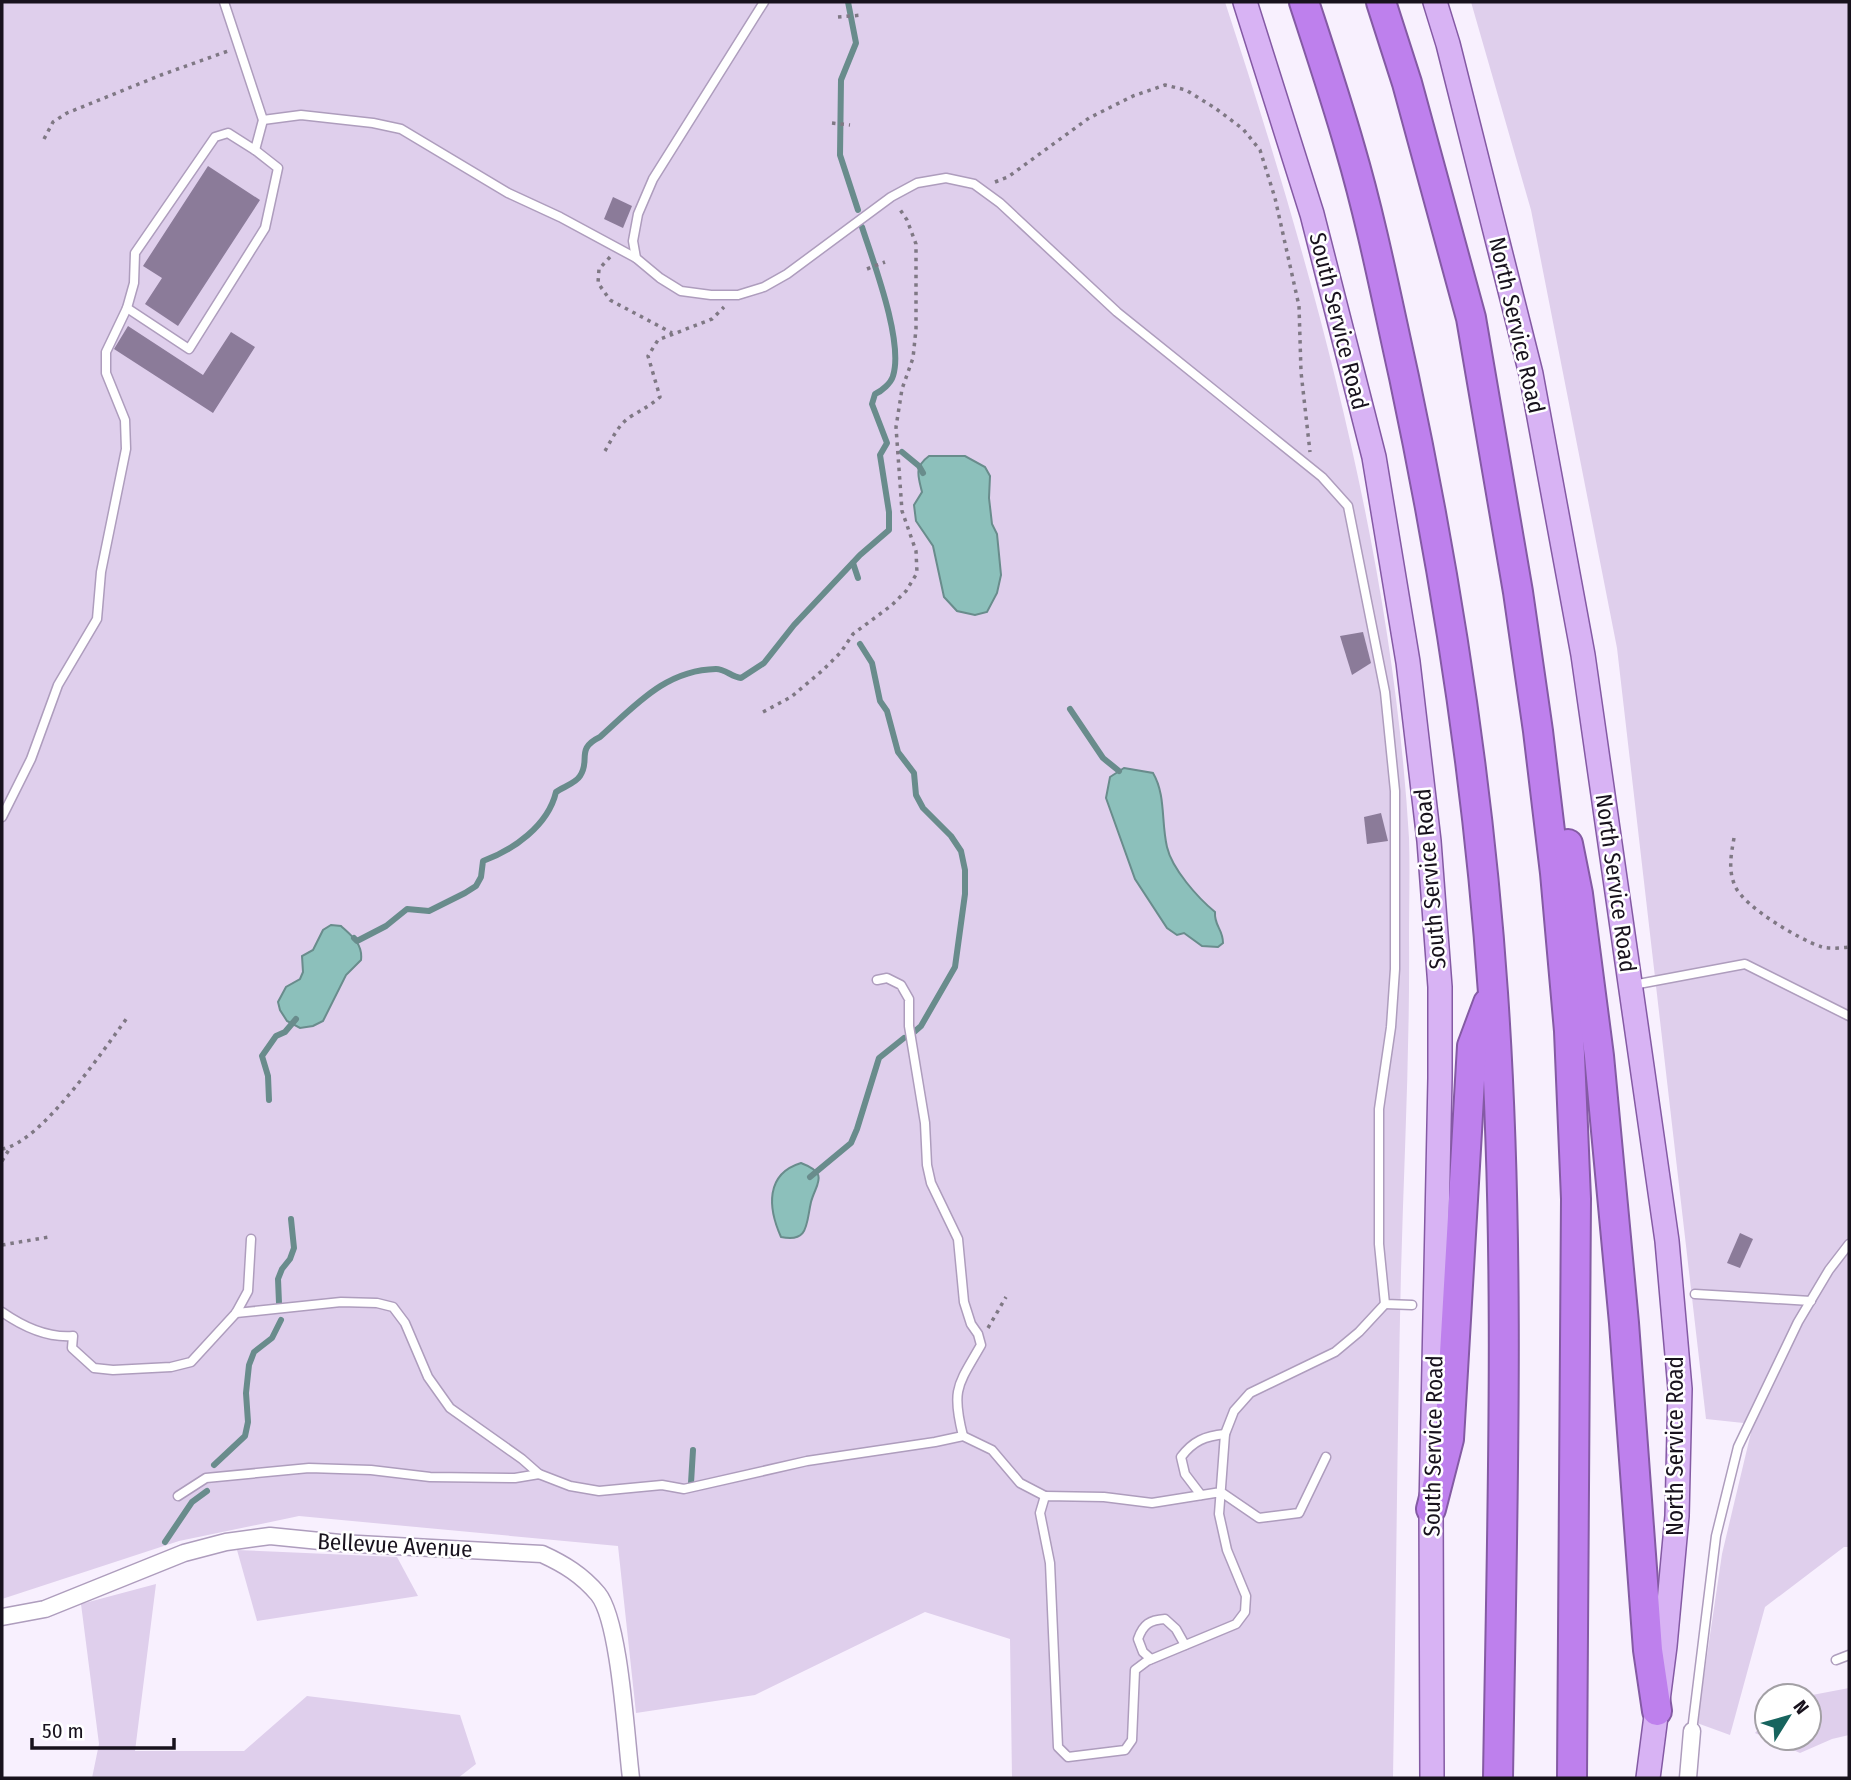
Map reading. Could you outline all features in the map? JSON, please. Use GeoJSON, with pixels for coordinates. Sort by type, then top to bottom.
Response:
{"type":"FeatureCollection","features":[{"type":"Feature","properties":{"kind":"highway"},"geometry":{"type":"LineString","coordinates":[[1304,2],[1351,152],[1422,461],[1457,666],[1481,868],[1493,990],[1503,1199],[1504,1349],[1498,1778]]}},
{"type":"Feature","properties":{"kind":"highway"},"geometry":{"type":"LineString","coordinates":[[1381,2],[1407,83],[1471,318],[1518,592],[1578,894],[1624,1322],[1648,1650],[1657,1711]]}},
{"type":"Feature","properties":{"kind":"highway"},"geometry":{"type":"LineString","coordinates":[[1518,592],[1555,873],[1569,1031],[1576,1199],[1577,1360],[1572,1778]]}},
{"type":"Feature","properties":{"kind":"highway"},"geometry":{"type":"LineString","coordinates":[[1431,1508],[1449,1439],[1472,1046],[1493,990]]}},
{"type":"Feature","properties":{"kind":"main road","name":"South Service Road"},"geometry":{"type":"LineString","coordinates":[[1245,2],[1312,214],[1371,443],[1408,662],[1429,841],[1440,987],[1431,1508],[1433,1778]]}},
{"type":"Feature","properties":{"kind":"main road","name":"North Service Road"},"geometry":{"type":"LineString","coordinates":[[1435,2],[1531,374],[1583,655],[1667,1241],[1680,1389],[1677,1516],[1648,1778]]}},
{"type":"Feature","properties":{"kind":"street","name":"Bellevue Avenue"},"geometry":{"type":"LineString","coordinates":[[2,1617],[46,1609],[184,1553],[226,1542],[270,1536],[340,1544],[542,1554],[572,1568],[600,1595],[612,1625],[631,1778]]}},
{"type":"Feature","properties":{"kind":"street"},"geometry":{"type":"LineString","coordinates":[[1688,1778],[1692,1731]]}},
{"type":"Feature","properties":{"kind":"lane"},"geometry":{"type":"LineString","coordinates":[[224,2],[263,120],[255,150]]}},
{"type":"Feature","properties":{"kind":"lane"},"geometry":{"type":"LineString","coordinates":[[636,258],[632,241],[638,214],[653,179],[765,2]]}},
{"type":"Feature","properties":{"kind":"lane"},"geometry":{"type":"LineString","coordinates":[[263,120],[301,115],[373,122],[401,129],[508,193],[618,247],[681,291],[711,295],[738,295],[764,287],[787,274],[891,197],[917,183],[946,178],[974,184],[1000,203],[1117,312],[1312,468],[1349,506],[1385,692],[1395,791],[1395,969],[1391,1027],[1379,1109],[1379,1244],[1385,1304],[1359,1332],[1335,1352],[1250,1393],[1234,1411],[1224,1434],[1219,1514],[1227,1550],[1246,1596],[1245,1612],[1236,1624],[1151,1658],[1135,1670],[1132,1740],[1125,1750],[1068,1757],[1058,1747],[1050,1563],[1040,1513],[1045,1496]]}},
{"type":"Feature","properties":{"kind":"lane"},"geometry":{"type":"LineString","coordinates":[[2,817],[31,759],[58,685],[97,619],[101,572],[126,449],[125,420],[106,373],[106,352],[127,307],[134,283],[135,253],[215,137],[228,133],[278,169],[265,228],[189,349],[127,307]]}},
{"type":"Feature","properties":{"kind":"lane"},"geometry":{"type":"LineString","coordinates":[[1630,986],[1745,964],[1849,1016]]}},
{"type":"Feature","properties":{"kind":"lane"},"geometry":{"type":"LineString","coordinates":[[877,980],[887,978],[901,985],[909,999],[909,1026],[925,1122],[929,1174],[958,1239],[964,1302],[981,1345],[958,1383],[957,1412],[963,1436]]}},
{"type":"Feature","properties":{"kind":"lane"},"geometry":{"type":"LineString","coordinates":[[2,1312],[22,1326],[61,1337],[73,1336],[72,1348],[94,1368],[113,1370],[171,1367],[191,1362],[236,1313],[248,1291],[251,1239]]}},
{"type":"Feature","properties":{"kind":"lane"},"geometry":{"type":"LineString","coordinates":[[1692,1731],[1716,1536],[1738,1447],[1774,1369],[1811,1301],[1829,1270],[1849,1244]]}},
{"type":"Feature","properties":{"kind":"lane"},"geometry":{"type":"LineString","coordinates":[[1695,1294],[1811,1301]]}},
{"type":"Feature","properties":{"kind":"lane"},"geometry":{"type":"LineString","coordinates":[[236,1313],[341,1302],[377,1303],[393,1307],[405,1323],[428,1377],[450,1408],[539,1474],[570,1486],[598,1491],[662,1485],[684,1489],[807,1461],[935,1443],[963,1436],[992,1450],[1020,1483],[1045,1496],[1104,1497],[1152,1503],[1221,1492],[1259,1518],[1298,1513],[1326,1457]]}},
{"type":"Feature","properties":{"kind":"lane"},"geometry":{"type":"LineString","coordinates":[[1385,1304],[1412,1305]]}},
{"type":"Feature","properties":{"kind":"lane"},"geometry":{"type":"LineString","coordinates":[[1201,1495],[1185,1475],[1181,1457],[1191,1444],[1208,1436],[1224,1434]]}},
{"type":"Feature","properties":{"kind":"lane"},"geometry":{"type":"LineString","coordinates":[[178,1496],[206,1478],[309,1468],[371,1470],[430,1477],[515,1478],[539,1474]]}},
{"type":"Feature","properties":{"kind":"lane"},"geometry":{"type":"LineString","coordinates":[[1151,1658],[1143,1652],[1138,1639],[1141,1629],[1153,1620],[1166,1619],[1176,1629],[1185,1645]]}},
{"type":"Feature","properties":{"kind":"lane"},"geometry":{"type":"LineString","coordinates":[[1836,1660],[1849,1655]]}},
{"type":"Feature","properties":{"kind":"path"},"geometry":{"type":"LineString","coordinates":[[838,16],[863,15]]}},
{"type":"Feature","properties":{"kind":"path"},"geometry":{"type":"LineString","coordinates":[[44,139],[53,122],[67,113],[161,75],[240,48]]}},
{"type":"Feature","properties":{"kind":"path"},"geometry":{"type":"LineString","coordinates":[[979,188],[1008,177],[1089,118],[1133,96],[1165,85],[1185,90],[1243,129],[1260,150],[1275,198],[1299,306],[1301,372],[1312,468]]}},
{"type":"Feature","properties":{"kind":"path"},"geometry":{"type":"LineString","coordinates":[[832,123],[850,125]]}},
{"type":"Feature","properties":{"kind":"path"},"geometry":{"type":"LineString","coordinates":[[764,712],[790,697],[823,670],[841,652],[853,634],[906,591],[917,573],[916,551],[902,511],[895,427],[902,389],[913,358],[917,304],[916,244],[907,220],[891,197]]}},
{"type":"Feature","properties":{"kind":"path"},"geometry":{"type":"LineString","coordinates":[[618,247],[599,269],[598,283],[610,300],[673,334]]}},
{"type":"Feature","properties":{"kind":"path"},"geometry":{"type":"LineString","coordinates":[[867,269],[884,262]]}},
{"type":"Feature","properties":{"kind":"path"},"geometry":{"type":"LineString","coordinates":[[605,451],[618,428],[631,417],[648,409],[660,397],[648,356],[658,340],[712,319],[738,295]]}},
{"type":"Feature","properties":{"kind":"path"},"geometry":{"type":"LineString","coordinates":[[1734,838],[1729,863],[1735,886],[1747,902],[1763,915],[1823,947],[1849,947]]}},
{"type":"Feature","properties":{"kind":"path"},"geometry":{"type":"LineString","coordinates":[[2,1149],[26,1136],[51,1114],[77,1085],[127,1018]]}},
{"type":"Feature","properties":{"kind":"path"},"geometry":{"type":"LineString","coordinates":[[2,1161],[11,1146]]}},
{"type":"Feature","properties":{"kind":"path"},"geometry":{"type":"LineString","coordinates":[[2,1245],[49,1237]]}},
{"type":"Feature","properties":{"kind":"path"},"geometry":{"type":"LineString","coordinates":[[980,1342],[1006,1297]]}},
{"type":"Feature","properties":{"kind":"shaded area"},"geometry":{"type":"Polygon","coordinates":[[[2,2],[1225,2],[1289,207],[1344,414],[1386,625],[1400,731],[1409,838],[1409,980],[1393,1778],[1012,1778],[1010,1639],[925,1612],[755,1695],[636,1713],[618,1546],[299,1516],[179,1541],[2,1599],[2,2]]]}},
{"type":"Feature","properties":{"kind":"shaded area"},"geometry":{"type":"Polygon","coordinates":[[[1471,2],[1849,2],[1849,1547],[1844,1547],[1765,1607],[1730,1735],[1697,1723],[1722,1554],[1753,1424],[1706,1419],[1617,648],[1531,210],[1471,2]]]}},
{"type":"Feature","properties":{"kind":"shaded area"},"geometry":{"type":"Polygon","coordinates":[[[929,456],[965,456],[985,467],[990,476],[989,498],[992,524],[997,534],[1001,575],[997,593],[987,612],[975,615],[957,611],[944,597],[933,546],[916,521],[914,505],[922,492],[919,468],[929,456]]]}},
{"type":"Feature","properties":{"kind":"shaded area"},"geometry":{"type":"Polygon","coordinates":[[[1124,768],[1153,773],[1162,799],[1165,838],[1170,856],[1187,882],[1215,912],[1223,938],[1223,943],[1218,947],[1202,946],[1184,933],[1177,935],[1167,928],[1135,879],[1106,798],[1110,777],[1124,768]]]}},
{"type":"Feature","properties":{"kind":"shaded area"},"geometry":{"type":"Polygon","coordinates":[[[331,925],[341,926],[353,937],[360,949],[361,960],[346,975],[323,1021],[300,1028],[287,1021],[278,1002],[286,987],[300,979],[303,972],[302,956],[313,950],[323,930],[331,925]]]}},
{"type":"Feature","properties":{"kind":"shaded area"},"geometry":{"type":"Polygon","coordinates":[[[801,1163],[816,1171],[818,1184],[805,1230],[797,1237],[781,1237],[772,1204],[775,1184],[789,1168],[801,1163]]]}},
{"type":"Feature","properties":{"kind":"shaded area"},"geometry":{"type":"Polygon","coordinates":[[[237,1550],[397,1557],[418,1596],[257,1621],[237,1550]]]}},
{"type":"Feature","properties":{"kind":"shaded area"},"geometry":{"type":"Polygon","coordinates":[[[156,1584],[135,1751],[244,1751],[307,1696],[460,1715],[476,1764],[458,1778],[92,1778],[99,1744],[81,1604],[156,1584]]]}},
{"type":"Feature","properties":{"kind":"shaded area"},"geometry":{"type":"Polygon","coordinates":[[[1849,1688],[1849,1735],[1823,1743],[1823,1693],[1849,1688]]]}},
{"type":"Feature","properties":{"kind":"building"},"geometry":{"type":"Polygon","coordinates":[[[208,166],[260,200],[178,326],[145,304],[162,278],[143,266],[208,166]]]}},
{"type":"Feature","properties":{"kind":"building"},"geometry":{"type":"Polygon","coordinates":[[[613,197],[632,206],[623,228],[604,219],[613,197]]]}},
{"type":"Feature","properties":{"kind":"building"},"geometry":{"type":"Polygon","coordinates":[[[128,326],[203,375],[231,332],[255,347],[213,413],[114,349],[128,326]]]}},
{"type":"Feature","properties":{"kind":"building"},"geometry":{"type":"Polygon","coordinates":[[[1363,632],[1371,663],[1352,675],[1340,636],[1363,632]]]}},
{"type":"Feature","properties":{"kind":"building"},"geometry":{"type":"Polygon","coordinates":[[[1381,813],[1388,841],[1367,844],[1364,817],[1381,813]]]}},
{"type":"Feature","properties":{"kind":"building"},"geometry":{"type":"Polygon","coordinates":[[[1740,1233],[1753,1239],[1740,1268],[1727,1263],[1740,1233]]]}},
{"type":"Feature","properties":{"kind":"waterway"},"geometry":{"type":"LineString","coordinates":[[848,2],[856,43],[841,80],[840,155],[858,210]]}},
{"type":"Feature","properties":{"kind":"waterway"},"geometry":{"type":"LineString","coordinates":[[354,938],[357,941],[386,926],[407,909],[429,911],[476,886],[481,877],[483,861],[528,835],[545,816],[556,792],[578,778],[583,770],[586,750],[592,741],[652,692],[681,676],[716,669],[741,678],[764,663],[794,625],[860,555],[889,530],[889,512],[880,455],[887,443],[872,404],[875,394],[886,386],[893,376],[894,343],[880,280],[862,227]]}},
{"type":"Feature","properties":{"kind":"waterway"},"geometry":{"type":"LineString","coordinates":[[902,452],[919,466],[923,473]]}},
{"type":"Feature","properties":{"kind":"waterway"},"geometry":{"type":"LineString","coordinates":[[853,563],[858,578]]}},
{"type":"Feature","properties":{"kind":"waterway"},"geometry":{"type":"LineString","coordinates":[[860,644],[872,663],[880,701],[887,711],[898,752],[914,773],[916,795],[923,808],[951,836],[961,851],[965,870],[965,894],[955,967],[921,1026],[913,1033]]}},
{"type":"Feature","properties":{"kind":"waterway"},"geometry":{"type":"LineString","coordinates":[[1070,709],[1103,758],[1119,771]]}},
{"type":"Feature","properties":{"kind":"waterway"},"geometry":{"type":"LineString","coordinates":[[269,1100],[268,1076],[262,1056],[276,1036],[285,1032],[296,1019]]}},
{"type":"Feature","properties":{"kind":"waterway"},"geometry":{"type":"LineString","coordinates":[[810,1177],[851,1143],[879,1058],[904,1038]]}},
{"type":"Feature","properties":{"kind":"waterway"},"geometry":{"type":"LineString","coordinates":[[279,1303],[278,1279],[294,1248],[291,1219]]}},
{"type":"Feature","properties":{"kind":"waterway"},"geometry":{"type":"LineString","coordinates":[[214,1465],[245,1436],[248,1422],[246,1393],[249,1365],[254,1352],[272,1338],[281,1320]]}},
{"type":"Feature","properties":{"kind":"waterway"},"geometry":{"type":"LineString","coordinates":[[691,1483],[693,1450]]}},
{"type":"Feature","properties":{"kind":"waterway"},"geometry":{"type":"LineString","coordinates":[[165,1542],[192,1502],[207,1491]]}}]}
